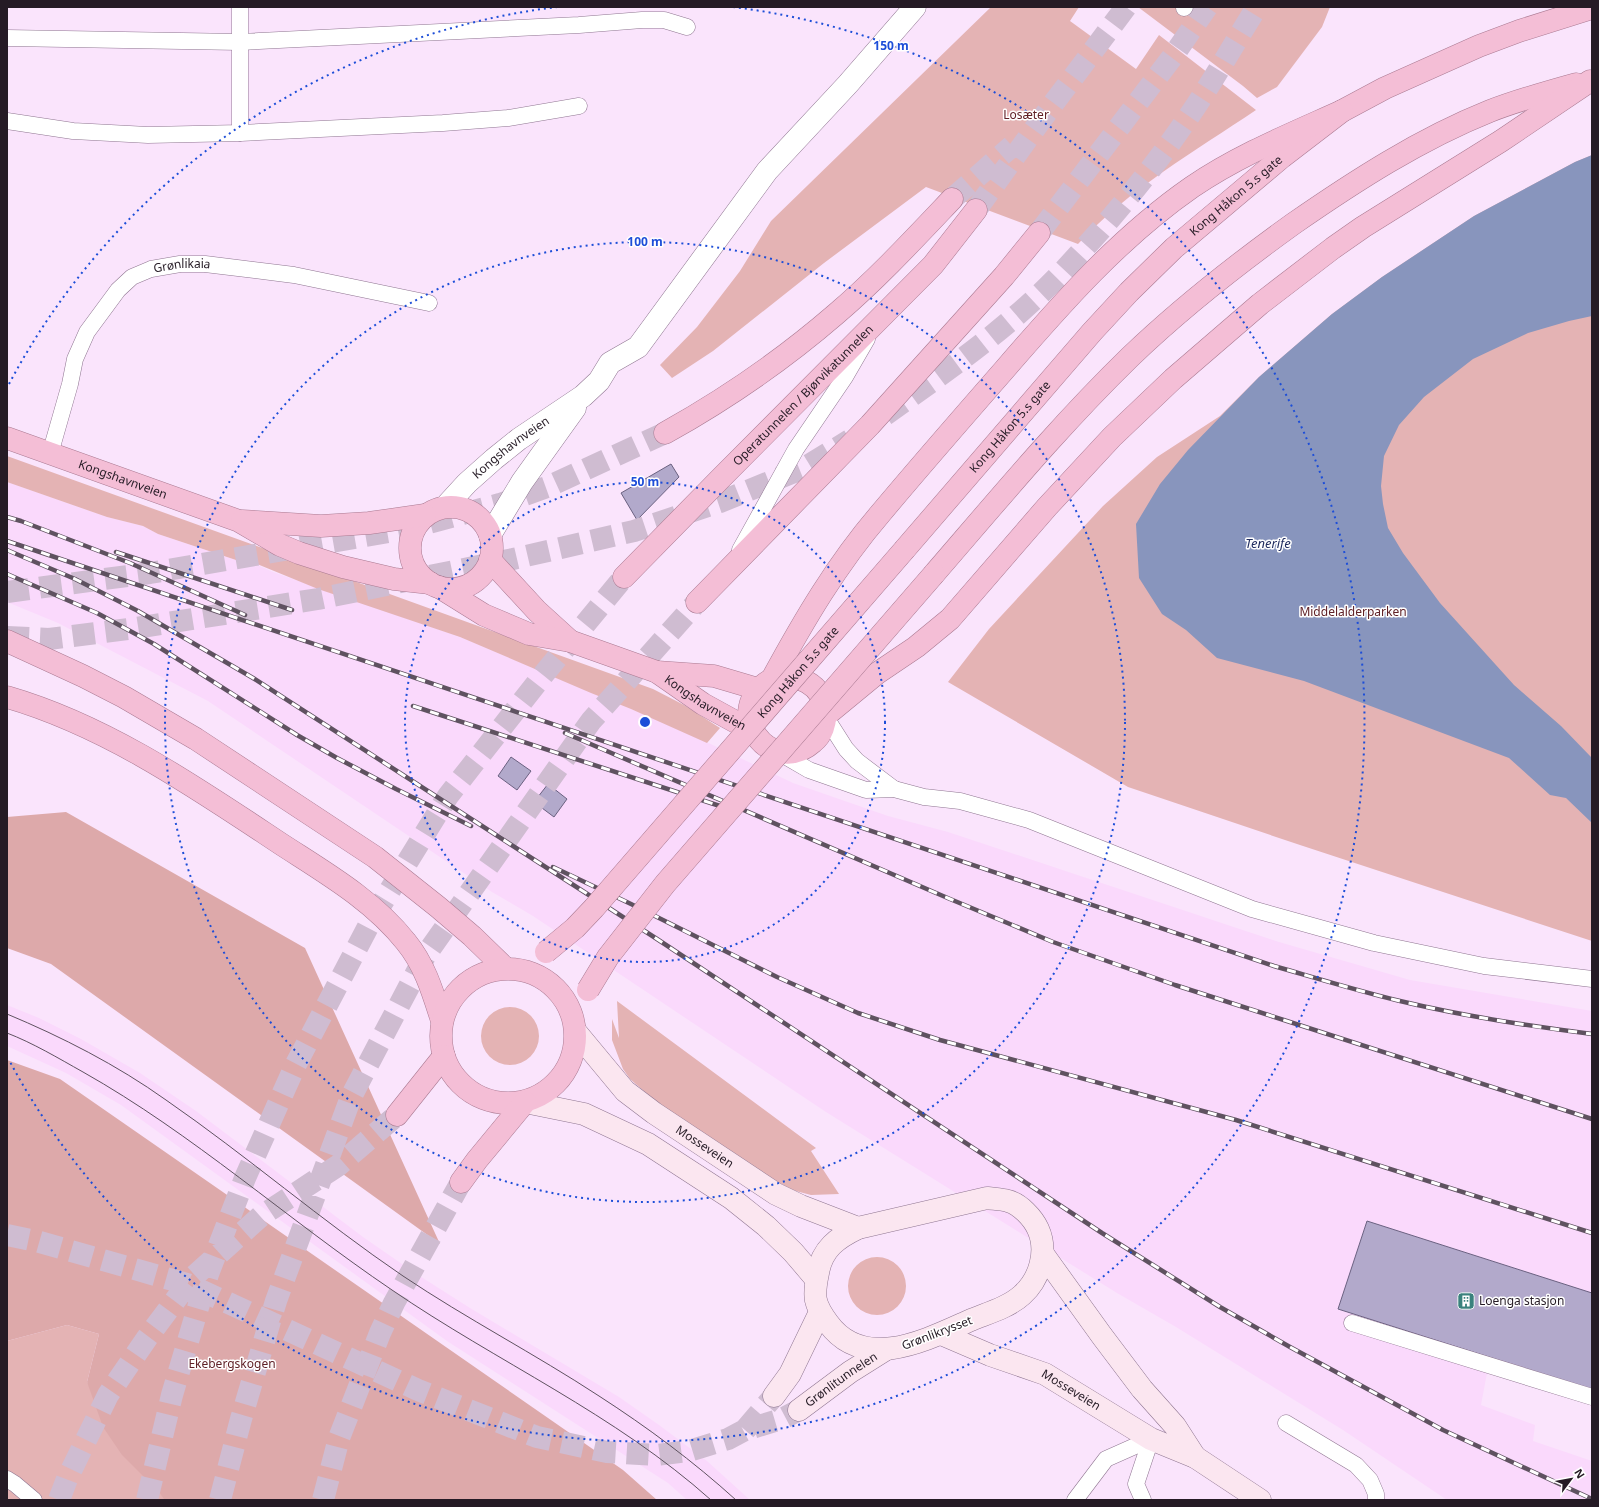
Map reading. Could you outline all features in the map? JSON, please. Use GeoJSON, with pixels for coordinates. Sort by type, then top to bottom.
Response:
{"type":"FeatureCollection","features":[{"type":"Feature","properties":{"kind":"highway","name":"Kong Håkon 5.s gate"},"geometry":{"type":"LineString","coordinates":[[514,969],[546,952],[574,928],[594,908],[1092,332],[1129,292],[1174,248],[1210,216],[1282,157],[1342,111],[1429,68],[1479,46],[1592,8]]}},
{"type":"Feature","properties":{"kind":"highway"},"geometry":{"type":"LineString","coordinates":[[575,1026],[588,990],[616,945],[665,884],[1030,462],[1131,356],[1166,324],[1251,254],[1363,178],[1446,131],[1490,111],[1546,92],[1591,80]]}},
{"type":"Feature","properties":{"kind":"highway"},"geometry":{"type":"LineString","coordinates":[[826,716],[876,674],[916,647],[950,619],[1047,507],[1112,437],[1173,379],[1260,304],[1327,252],[1357,231],[1501,142],[1591,80]]}},
{"type":"Feature","properties":{"kind":"highway"},"geometry":{"type":"LineString","coordinates":[[765,684],[789,676],[806,680],[819,692],[825,707],[826,716],[821,733],[810,745],[794,752],[777,751],[764,744],[754,732],[749,718],[750,702],[765,684],[832,576],[863,534],[1039,330],[1099,265],[1144,223],[1192,187],[1237,160],[1342,111]]}},
{"type":"Feature","properties":{"kind":"highway"},"geometry":{"type":"LineString","coordinates":[[666,433],[708,409],[795,348],[837,313],[888,265],[952,199]]}},
{"type":"Feature","properties":{"kind":"highway","name":"Operatunnelen / Bjørvikatunnelen"},"geometry":{"type":"LineString","coordinates":[[624,577],[933,265],[976,210]]}},
{"type":"Feature","properties":{"kind":"highway"},"geometry":{"type":"LineString","coordinates":[[697,602],[870,425],[1004,276],[1039,233]]}},
{"type":"Feature","properties":{"kind":"highway","name":"Kongshavnveien"},"geometry":{"type":"LineString","coordinates":[[7,438],[239,521],[280,545],[299,553],[343,567],[394,579],[434,585],[484,615],[529,634],[570,640],[657,672],[703,704],[754,732]]}},
{"type":"Feature","properties":{"kind":"highway"},"geometry":{"type":"LineString","coordinates":[[446,506],[460,507],[473,512],[484,522],[490,535],[492,548],[490,560],[486,570],[479,578],[460,588],[450,589],[434,585],[418,572],[414,566],[409,551],[411,535],[419,521],[425,515],[438,508],[446,506]]}},
{"type":"Feature","properties":{"kind":"highway","name":"Kongshavnveien"},"geometry":{"type":"LineString","coordinates":[[239,521],[321,526],[369,523],[425,515]]}},
{"type":"Feature","properties":{"kind":"highway","name":"Kongshavnveien"},"geometry":{"type":"LineString","coordinates":[[490,560],[537,611],[570,640]]}},
{"type":"Feature","properties":{"kind":"highway"},"geometry":{"type":"LineString","coordinates":[[7,641],[77,673],[124,697],[202,744],[386,865],[514,969]]}},
{"type":"Feature","properties":{"kind":"highway","name":"Kongshavnveien"},"geometry":{"type":"LineString","coordinates":[[657,672],[714,676],[765,684]]}},
{"type":"Feature","properties":{"kind":"highway"},"geometry":{"type":"LineString","coordinates":[[7,697],[65,718],[102,734],[132,750],[216,802],[345,887],[368,904],[392,925],[407,942],[428,978],[442,1021]]}},
{"type":"Feature","properties":{"kind":"highway"},"geometry":{"type":"LineString","coordinates":[[514,969],[540,976],[555,987],[567,1002],[575,1026],[575,1049],[569,1065],[560,1079],[548,1091],[525,1102],[505,1104],[485,1099],[467,1090],[453,1074],[444,1056],[441,1039],[442,1021],[448,1004],[458,990],[477,976],[488,971],[514,969]]}},
{"type":"Feature","properties":{"kind":"highway"},"geometry":{"type":"LineString","coordinates":[[397,1115],[444,1056]]}},
{"type":"Feature","properties":{"kind":"highway"},"geometry":{"type":"LineString","coordinates":[[461,1182],[477,1160],[525,1102]]}},
{"type":"Feature","properties":{"kind":"main road","name":"Mosseveien"},"geometry":{"type":"LineString","coordinates":[[575,1026],[626,1091],[654,1113],[776,1194],[801,1206],[858,1228]]}},
{"type":"Feature","properties":{"kind":"main road"},"geometry":{"type":"LineString","coordinates":[[525,1102],[584,1114],[648,1144],[731,1198],[766,1226],[793,1252],[816,1279]]}},
{"type":"Feature","properties":{"kind":"main road","name":"Grønlikrysset"},"geometry":{"type":"LineString","coordinates":[[987,1198],[1009,1201],[1022,1209],[1036,1225],[1042,1236],[1043,1254],[1041,1266],[1029,1288],[1022,1296],[1010,1304],[941,1334],[899,1348],[885,1350],[866,1349],[850,1343],[834,1332],[817,1306],[814,1290],[819,1265],[833,1243],[840,1236],[858,1228],[987,1198]]}},
{"type":"Feature","properties":{"kind":"main road","name":"Mosseveien"},"geometry":{"type":"LineString","coordinates":[[1043,1254],[1142,1389],[1175,1426],[1195,1458]]}},
{"type":"Feature","properties":{"kind":"main road"},"geometry":{"type":"LineString","coordinates":[[774,1396],[790,1374],[820,1312]]}},
{"type":"Feature","properties":{"kind":"main road","name":"Mosseveien"},"geometry":{"type":"LineString","coordinates":[[941,1334],[990,1355],[1045,1374],[1151,1439],[1195,1458],[1260,1500]]}},
{"type":"Feature","properties":{"kind":"main road","name":"Grønlitunnelen"},"geometry":{"type":"LineString","coordinates":[[799,1410],[850,1372],[885,1350]]}},
{"type":"Feature","properties":{"kind":"street","name":"Kongshavnveien"},"geometry":{"type":"LineString","coordinates":[[446,506],[494,459],[519,439],[583,396],[599,381],[610,363],[638,347],[767,171],[848,84],[915,7]]}},
{"type":"Feature","properties":{"kind":"street","name":"Kongshavnveien"},"geometry":{"type":"LineString","coordinates":[[490,535],[522,482],[583,396]]}},
{"type":"Feature","properties":{"kind":"lane"},"geometry":{"type":"LineString","coordinates":[[240,7],[240,133]]}},
{"type":"Feature","properties":{"kind":"lane"},"geometry":{"type":"LineString","coordinates":[[7,38],[240,42],[579,25],[642,20],[664,20],[687,27]]}},
{"type":"Feature","properties":{"kind":"lane"},"geometry":{"type":"LineString","coordinates":[[7,121],[73,131],[148,135],[240,133],[443,123],[508,118],[579,106]]}},
{"type":"Feature","properties":{"kind":"lane","name":"Grønlikaia"},"geometry":{"type":"LineString","coordinates":[[50,454],[70,384],[75,359],[87,332],[118,290],[132,277],[151,269],[180,264],[227,266],[294,275],[429,303]]}},
{"type":"Feature","properties":{"kind":"lane"},"geometry":{"type":"LineString","coordinates":[[731,566],[796,450],[846,377],[879,319]]}},
{"type":"Feature","properties":{"kind":"lane"},"geometry":{"type":"LineString","coordinates":[[826,716],[846,749],[857,761],[894,789]]}},
{"type":"Feature","properties":{"kind":"lane"},"geometry":{"type":"LineString","coordinates":[[777,751],[809,770],[866,790],[894,789],[924,797],[960,801],[1030,820],[1252,909],[1374,943],[1484,966],[1592,979]]}},
{"type":"Feature","properties":{"kind":"lane"},"geometry":{"type":"LineString","coordinates":[[1352,1323],[1592,1397]]}},
{"type":"Feature","properties":{"kind":"lane"},"geometry":{"type":"LineString","coordinates":[[1286,1423],[1356,1465],[1370,1480],[1376,1494],[1376,1500]]}},
{"type":"Feature","properties":{"kind":"lane"},"geometry":{"type":"LineString","coordinates":[[1075,1500],[1106,1459],[1151,1439]]}},
{"type":"Feature","properties":{"kind":"lane"},"geometry":{"type":"LineString","coordinates":[[1143,1500],[1136,1484],[1151,1439]]}},
{"type":"Feature","properties":{"kind":"lane"},"geometry":{"type":"LineString","coordinates":[[7,1480],[15,1484],[34,1500]]}},
{"type":"Feature","properties":{"kind":"shaded area"},"geometry":{"type":"Polygon","coordinates":[[[7,482],[107,517],[143,526],[158,534],[239,561],[247,560],[273,572],[460,637],[681,730],[793,783],[888,816],[948,832],[1279,942],[1410,980],[1592,1011],[1592,1390],[1487,1373],[1481,1405],[1535,1425],[1533,1441],[1592,1461],[1592,1500],[1447,1500],[1343,1430],[1176,1327],[1117,1293],[826,1112],[533,916],[492,892],[208,701],[58,623],[7,602],[7,482]]]}},
{"type":"Feature","properties":{"kind":"shaded area"},"geometry":{"type":"Polygon","coordinates":[[[7,1005],[39,1018],[81,1039],[140,1073],[196,1111],[363,1237],[415,1273],[470,1308],[619,1397],[659,1425],[707,1461],[750,1500],[687,1500],[668,1483],[447,1341],[121,1105],[66,1073],[7,1046],[7,1005]]]}},
{"type":"Feature","properties":{"kind":"green space","name":"Losæter"},"geometry":{"type":"Polygon","coordinates":[[[991,7],[1079,7],[1070,21],[1136,69],[1159,35],[1256,110],[1186,156],[1141,188],[1098,224],[1078,244],[926,187],[824,263],[713,351],[672,378],[660,365],[697,327],[740,271],[771,221],[991,7]]]}},
{"type":"Feature","properties":{"kind":"green space"},"geometry":{"type":"Polygon","coordinates":[[[1138,7],[1330,7],[1322,27],[1277,87],[1257,98],[1138,7]]]}},
{"type":"Feature","properties":{"kind":"green space","name":"Middelalderparken"},"geometry":{"type":"Polygon","coordinates":[[[1592,155],[1592,941],[1128,787],[948,682],[989,629],[1103,506],[1157,457],[1220,416],[1259,377],[1332,314],[1382,277],[1474,216],[1575,162],[1592,155]]]}},
{"type":"Feature","properties":{"kind":"green space"},"geometry":{"type":"Polygon","coordinates":[[[7,456],[653,689],[684,705],[720,728],[707,743],[631,709],[460,637],[318,589],[247,560],[239,561],[158,534],[143,526],[107,517],[7,482],[7,456]]]}},
{"type":"Feature","properties":{"kind":"green space"},"geometry":{"type":"Polygon","coordinates":[[[66,812],[305,948],[440,1244],[51,964],[7,948],[7,817],[66,812]]]}},
{"type":"Feature","properties":{"kind":"green space"},"geometry":{"type":"Polygon","coordinates":[[[617,1001],[816,1148],[811,1151],[839,1194],[811,1195],[792,1190],[759,1171],[661,1106],[630,1079],[623,1069],[612,1040],[612,1019],[619,1038],[617,1001]]]}},
{"type":"Feature","properties":{"kind":"green space"},"geometry":{"type":"Polygon","coordinates":[[[504,1007],[516,1007],[531,1015],[539,1030],[539,1042],[531,1057],[516,1065],[504,1065],[489,1057],[481,1042],[481,1030],[489,1015],[504,1007]]]}},
{"type":"Feature","properties":{"kind":"green space","name":"Ekebergskogen"},"geometry":{"type":"Polygon","coordinates":[[[7,1060],[60,1079],[623,1470],[657,1500],[164,1500],[160,1493],[122,1455],[103,1427],[87,1382],[99,1334],[67,1325],[7,1341],[7,1060]]]}},
{"type":"Feature","properties":{"kind":"green space"},"geometry":{"type":"Polygon","coordinates":[[[871,1257],[883,1257],[898,1265],[906,1280],[906,1292],[898,1307],[883,1315],[871,1315],[856,1307],[848,1292],[848,1280],[856,1265],[871,1257]]]}},
{"type":"Feature","properties":{"kind":"green space"},"geometry":{"type":"Polygon","coordinates":[[[67,1325],[99,1334],[87,1382],[161,1493],[164,1500],[7,1500],[7,1341],[67,1325]]]}},
{"type":"Feature","properties":{"kind":"water","name":"Tenerife"},"geometry":{"type":"Polygon","coordinates":[[[1592,155],[1592,316],[1528,333],[1473,359],[1424,397],[1399,425],[1384,456],[1381,486],[1388,528],[1403,553],[1440,603],[1514,685],[1561,726],[1592,758],[1592,823],[1566,798],[1550,795],[1509,758],[1304,681],[1217,658],[1186,630],[1162,614],[1139,578],[1136,524],[1160,484],[1188,450],[1259,377],[1332,314],[1382,277],[1474,216],[1575,162],[1592,155]]]}},
{"type":"Feature","properties":{"kind":"building"},"geometry":{"type":"Polygon","coordinates":[[[671,464],[679,477],[637,520],[621,493],[671,464]]]}},
{"type":"Feature","properties":{"kind":"building"},"geometry":{"type":"Polygon","coordinates":[[[511,757],[531,771],[517,790],[498,776],[511,757]]]}},
{"type":"Feature","properties":{"kind":"building"},"geometry":{"type":"Polygon","coordinates":[[[548,784],[567,799],[554,817],[534,802],[548,784]]]}},
{"type":"Feature","properties":{"kind":"building","name":"Loenga stasjon"},"geometry":{"type":"Polygon","coordinates":[[[1367,1221],[1592,1293],[1592,1390],[1338,1309],[1367,1221]]]}},
{"type":"Feature","properties":{"kind":"tunnel"},"geometry":{"type":"LineString","coordinates":[[976,210],[1041,120],[1126,7]]}},
{"type":"Feature","properties":{"kind":"tunnel"},"geometry":{"type":"LineString","coordinates":[[1039,233],[1173,56],[1207,7]]}},
{"type":"Feature","properties":{"kind":"tunnel"},"geometry":{"type":"LineString","coordinates":[[885,415],[980,346],[1003,327],[1047,288],[1083,250],[1129,197],[1172,141],[1204,94],[1257,7]]}},
{"type":"Feature","properties":{"kind":"tunnel"},"geometry":{"type":"LineString","coordinates":[[952,199],[1012,146]]}},
{"type":"Feature","properties":{"kind":"tunnel"},"geometry":{"type":"LineString","coordinates":[[7,592],[150,573],[406,529],[500,504],[547,487],[665,433]]}},
{"type":"Feature","properties":{"kind":"tunnel"},"geometry":{"type":"LineString","coordinates":[[7,637],[49,639],[136,628],[318,599],[513,559],[634,531],[720,502],[804,468],[850,440]]}},
{"type":"Feature","properties":{"kind":"tunnel"},"geometry":{"type":"LineString","coordinates":[[147,1500],[172,1395],[208,1274],[245,1178],[295,1066],[371,921],[448,796],[543,675],[624,577]]}},
{"type":"Feature","properties":{"kind":"tunnel"},"geometry":{"type":"LineString","coordinates":[[220,1500],[241,1419],[276,1301],[351,1097],[425,956],[591,721],[697,602]]}},
{"type":"Feature","properties":{"kind":"tunnel"},"geometry":{"type":"LineString","coordinates":[[59,1500],[67,1479],[108,1395],[147,1338],[192,1278],[261,1216],[339,1165],[397,1115]]}},
{"type":"Feature","properties":{"kind":"tunnel"},"geometry":{"type":"LineString","coordinates":[[323,1500],[339,1438],[380,1333],[394,1303],[461,1182]]}},
{"type":"Feature","properties":{"kind":"tunnel"},"geometry":{"type":"LineString","coordinates":[[7,1235],[36,1241],[187,1284],[418,1390],[537,1437],[607,1452],[657,1455],[689,1451],[728,1439],[745,1430],[782,1419],[799,1410]]}},
{"type":"Feature","properties":{"kind":"tunnel"},"geometry":{"type":"LineString","coordinates":[[745,1430],[774,1396]]}},
{"type":"Feature","properties":{"kind":"tram line"},"geometry":{"type":"LineString","coordinates":[[7,1014],[89,1052],[147,1087],[226,1143],[373,1255],[427,1292],[617,1408],[686,1458],[736,1500]]}},
{"type":"Feature","properties":{"kind":"tram line"},"geometry":{"type":"LineString","coordinates":[[7,1033],[36,1046],[124,1096],[163,1122],[353,1263],[392,1290],[432,1316],[596,1415],[674,1469],[711,1500]]}},
{"type":"Feature","properties":{"kind":"railway"},"geometry":{"type":"LineString","coordinates":[[7,517],[130,563],[245,615]]}},
{"type":"Feature","properties":{"kind":"railway"},"geometry":{"type":"LineString","coordinates":[[7,541],[1274,966],[1400,1001],[1496,1020],[1592,1034]]}},
{"type":"Feature","properties":{"kind":"railway"},"geometry":{"type":"LineString","coordinates":[[7,550],[75,579],[138,611],[253,678],[657,939],[1102,1233],[1220,1307],[1290,1347],[1443,1430],[1592,1499]]}},
{"type":"Feature","properties":{"kind":"railway"},"geometry":{"type":"LineString","coordinates":[[116,552],[292,610]]}},
{"type":"Feature","properties":{"kind":"railway"},"geometry":{"type":"LineString","coordinates":[[7,574],[97,613],[154,644],[297,735],[337,758],[471,826]]}},
{"type":"Feature","properties":{"kind":"railway"},"geometry":{"type":"LineString","coordinates":[[413,706],[723,807]]}},
{"type":"Feature","properties":{"kind":"railway"},"geometry":{"type":"LineString","coordinates":[[565,733],[1053,942],[1175,985],[1592,1119]]}},
{"type":"Feature","properties":{"kind":"railway"},"geometry":{"type":"LineString","coordinates":[[553,867],[777,977],[858,1013],[940,1040],[1236,1120],[1592,1233]]}},
{"type":"Feature","properties":{"kind":"place","name":"Loenga stasjon"},"geometry":{"type":"Point","coordinates":[1466,1301]}}]}
